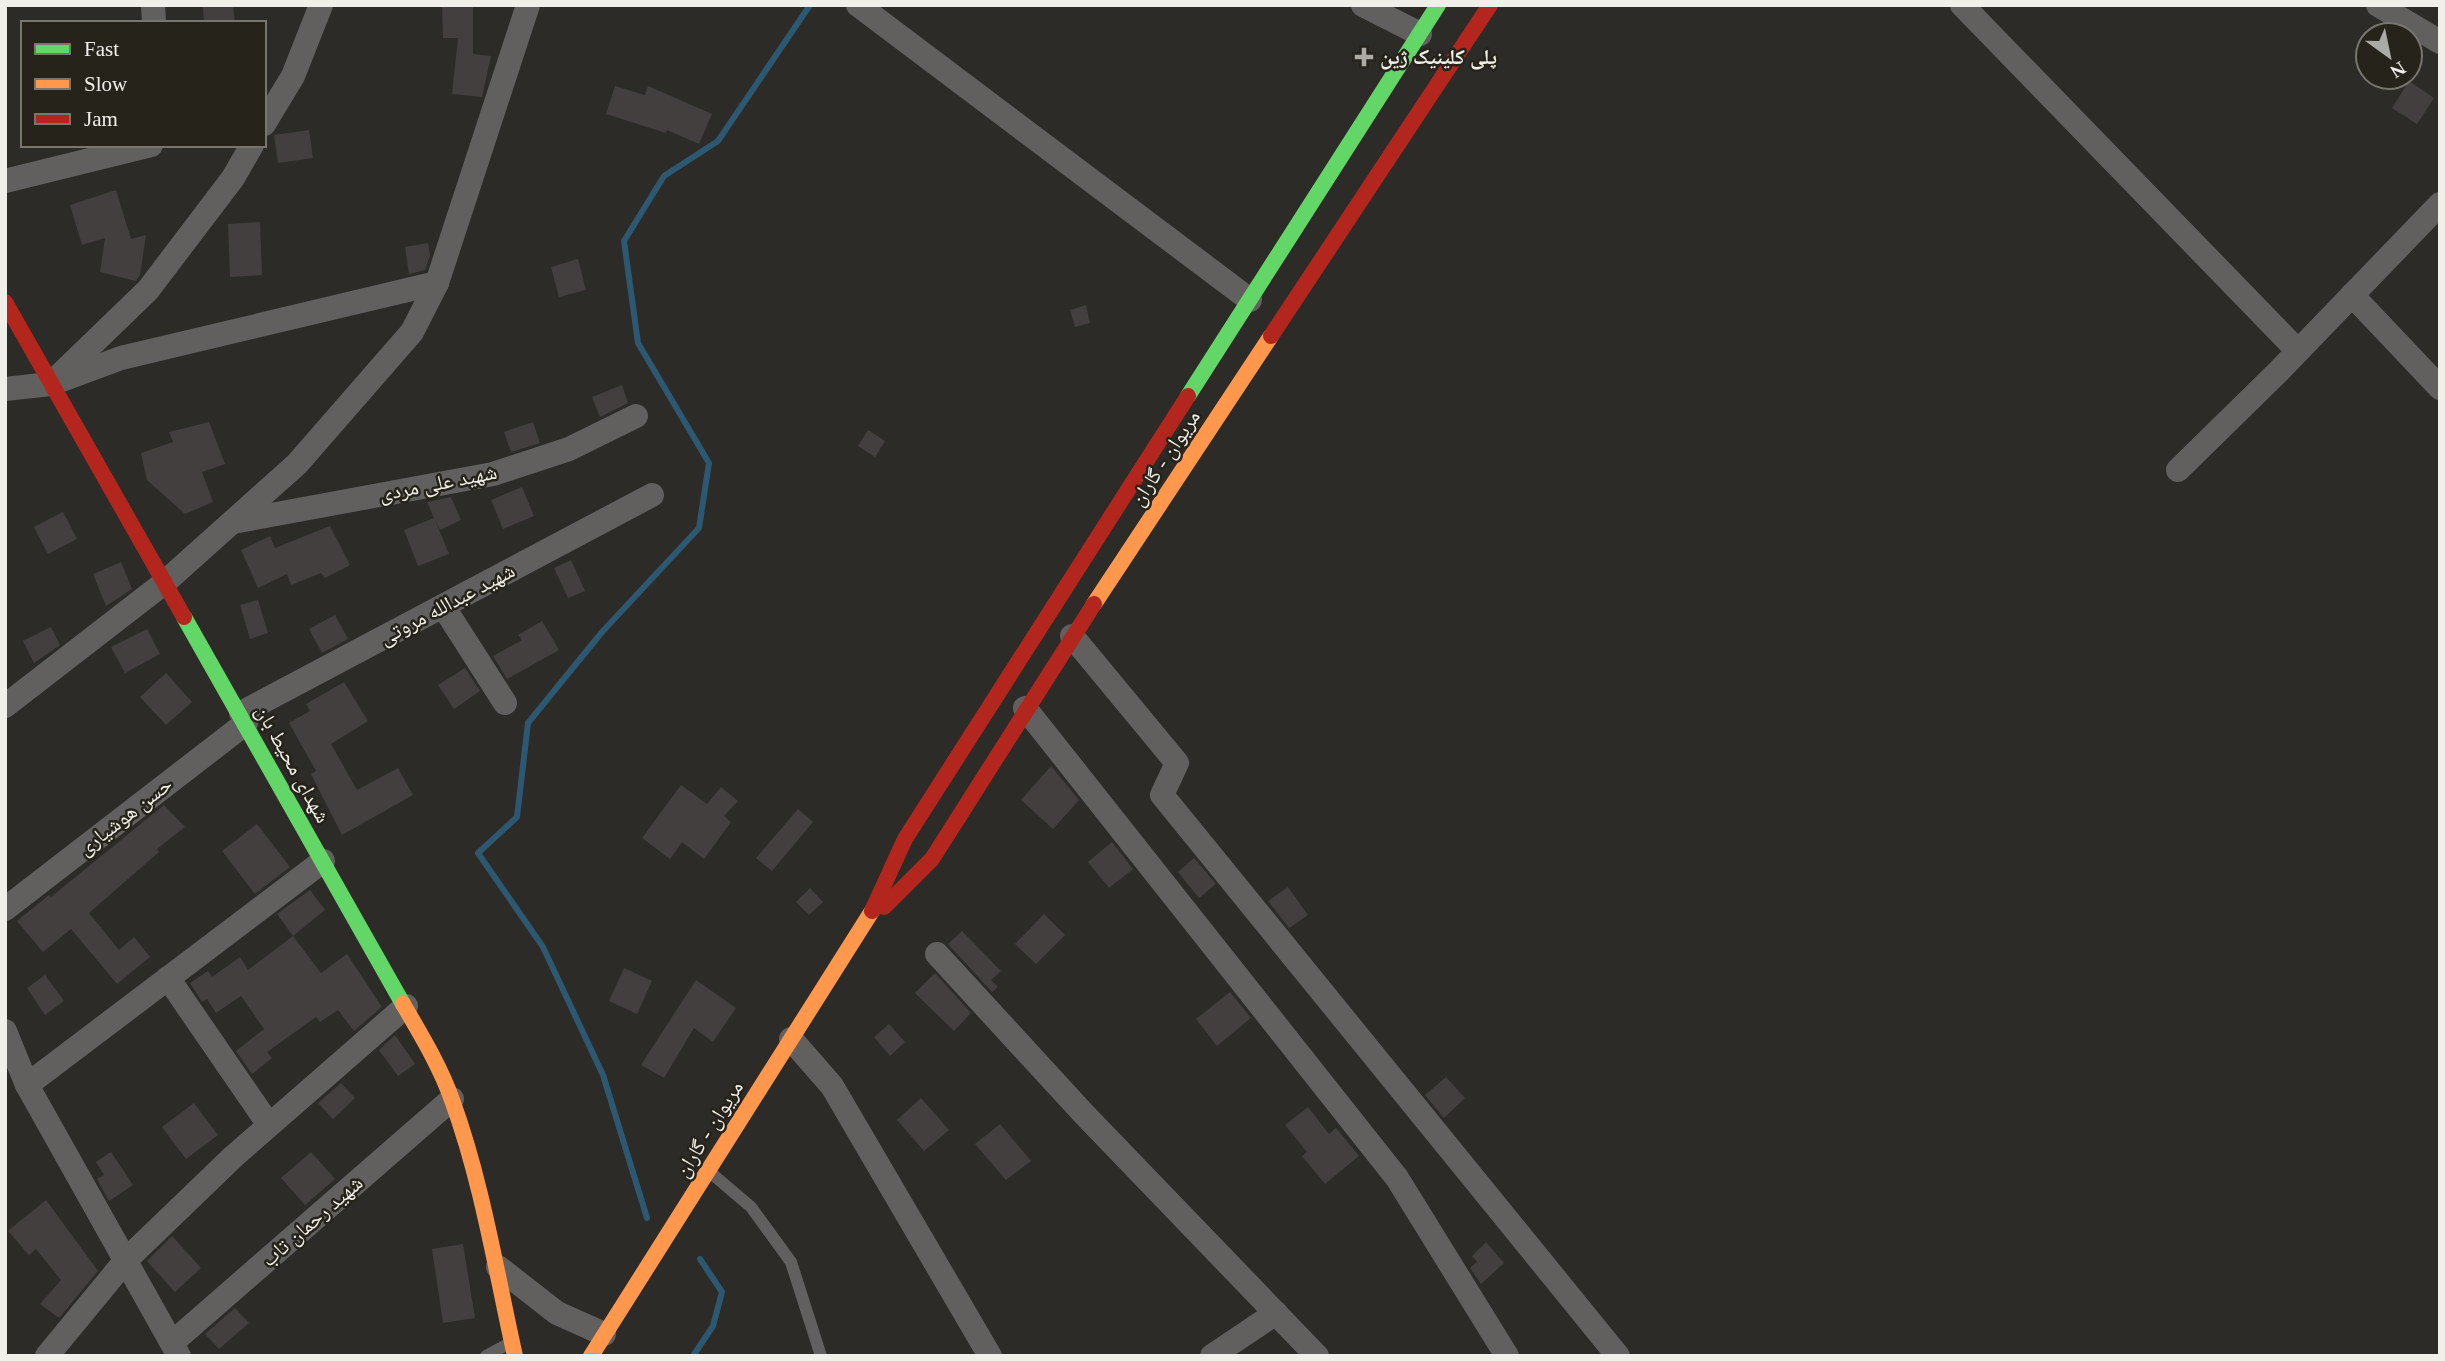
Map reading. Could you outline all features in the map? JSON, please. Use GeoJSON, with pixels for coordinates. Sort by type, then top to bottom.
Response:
{"type":"FeatureCollection","features":[{"type":"Feature","properties":{"kind":"main road","name":"مریوان - گاران"},"geometry":{"type":"LineString","coordinates":[[591,1356],[865,926],[905,839],[1438,5]]}},
{"type":"Feature","properties":{"kind":"main road","name":"مریوان - گاران"},"geometry":{"type":"LineString","coordinates":[[865,926],[932,859],[1072,636],[1490,5]]}},
{"type":"Feature","properties":{"kind":"main road","name":"شهدای محیط بان"},"geometry":{"type":"LineString","coordinates":[[5,302],[406,1006],[452,1099],[498,1267],[514,1349]]}},
{"type":"Feature","properties":{"kind":"street"},"geometry":{"type":"LineString","coordinates":[[266,121],[293,76],[321,5]]}},
{"type":"Feature","properties":{"kind":"street"},"geometry":{"type":"LineString","coordinates":[[5,706],[164,583],[297,464],[412,332],[438,283],[528,5]]}},
{"type":"Feature","properties":{"kind":"street"},"geometry":{"type":"LineString","coordinates":[[858,5],[1250,300]]}},
{"type":"Feature","properties":{"kind":"street"},"geometry":{"type":"LineString","coordinates":[[1363,5],[1420,34]]}},
{"type":"Feature","properties":{"kind":"street"},"geometry":{"type":"LineString","coordinates":[[1962,5],[2298,351]]}},
{"type":"Feature","properties":{"kind":"street"},"geometry":{"type":"LineString","coordinates":[[2378,5],[2440,41]]}},
{"type":"Feature","properties":{"kind":"street"},"geometry":{"type":"LineString","coordinates":[[5,181],[143,147]]}},
{"type":"Feature","properties":{"kind":"street"},"geometry":{"type":"LineString","coordinates":[[51,384],[148,290],[233,178],[251,147]]}},
{"type":"Feature","properties":{"kind":"street"},"geometry":{"type":"LineString","coordinates":[[2178,470],[2440,204]]}},
{"type":"Feature","properties":{"kind":"street"},"geometry":{"type":"LineString","coordinates":[[5,389],[51,384],[121,358],[438,283]]}},
{"type":"Feature","properties":{"kind":"street"},"geometry":{"type":"LineString","coordinates":[[2351,295],[2440,388]]}},
{"type":"Feature","properties":{"kind":"street","name":"شهید علی مردی"},"geometry":{"type":"LineString","coordinates":[[231,522],[493,474],[569,449],[636,416]]}},
{"type":"Feature","properties":{"kind":"street","name":"شهید عبدالله مروتی"},"geometry":{"type":"LineString","coordinates":[[243,718],[443,606],[652,495]]}},
{"type":"Feature","properties":{"kind":"street"},"geometry":{"type":"LineString","coordinates":[[443,606],[505,703]]}},
{"type":"Feature","properties":{"kind":"street"},"geometry":{"type":"LineString","coordinates":[[1072,636],[1177,763],[1162,795],[1328,1003],[1618,1356]]}},
{"type":"Feature","properties":{"kind":"street"},"geometry":{"type":"LineString","coordinates":[[1025,708],[1397,1178],[1507,1356]]}},
{"type":"Feature","properties":{"kind":"street","name":"حسن هوشیاری"},"geometry":{"type":"LineString","coordinates":[[5,909],[243,718]]}},
{"type":"Feature","properties":{"kind":"street"},"geometry":{"type":"LineString","coordinates":[[27,1085],[324,861]]}},
{"type":"Feature","properties":{"kind":"street"},"geometry":{"type":"LineString","coordinates":[[937,954],[1083,1113],[1317,1356]]}},
{"type":"Feature","properties":{"kind":"street"},"geometry":{"type":"LineString","coordinates":[[168,978],[269,1125]]}},
{"type":"Feature","properties":{"kind":"street"},"geometry":{"type":"LineString","coordinates":[[47,1356],[126,1260],[269,1125],[406,1006]]}},
{"type":"Feature","properties":{"kind":"street"},"geometry":{"type":"LineString","coordinates":[[5,1031],[27,1085],[176,1349]]}},
{"type":"Feature","properties":{"kind":"street"},"geometry":{"type":"LineString","coordinates":[[791,1039],[832,1086],[990,1356]]}},
{"type":"Feature","properties":{"kind":"street","name":"شهید رحمان تاب"},"geometry":{"type":"LineString","coordinates":[[176,1349],[452,1099]]}},
{"type":"Feature","properties":{"kind":"street"},"geometry":{"type":"LineString","coordinates":[[498,1267],[557,1313],[604,1334]]}},
{"type":"Feature","properties":{"kind":"street"},"geometry":{"type":"LineString","coordinates":[[1212,1356],[1276,1313]]}},
{"type":"Feature","properties":{"kind":"lane"},"geometry":{"type":"LineString","coordinates":[[708,1170],[751,1207],[791,1262],[821,1356]]}},
{"type":"Feature","properties":{"kind":"lane"},"geometry":{"type":"LineString","coordinates":[[486,1356],[514,1349]]}},
{"type":"Feature","properties":{"kind":"building"},"geometry":{"type":"Polygon","coordinates":[[[203,5],[233,5],[235,21],[204,21],[203,5]]]}},
{"type":"Feature","properties":{"kind":"building"},"geometry":{"type":"Polygon","coordinates":[[[442,5],[473,5],[473,54],[491,56],[482,97],[452,94],[458,38],[443,38],[442,5]]]}},
{"type":"Feature","properties":{"kind":"building"},"geometry":{"type":"Polygon","coordinates":[[[615,86],[645,95],[648,86],[712,114],[699,144],[667,130],[666,133],[606,114],[615,86]]]}},
{"type":"Feature","properties":{"kind":"building"},"geometry":{"type":"Polygon","coordinates":[[[2403,91],[2424,91],[2434,98],[2417,124],[2392,108],[2403,91]]]}},
{"type":"Feature","properties":{"kind":"building"},"geometry":{"type":"Polygon","coordinates":[[[309,130],[313,158],[278,163],[274,135],[309,130]]]}},
{"type":"Feature","properties":{"kind":"building"},"geometry":{"type":"Polygon","coordinates":[[[116,190],[131,239],[146,235],[140,275],[136,281],[100,272],[105,238],[82,245],[70,205],[116,190]]]}},
{"type":"Feature","properties":{"kind":"building"},"geometry":{"type":"Polygon","coordinates":[[[260,222],[262,275],[230,277],[228,224],[260,222]]]}},
{"type":"Feature","properties":{"kind":"building"},"geometry":{"type":"Polygon","coordinates":[[[428,243],[430,256],[425,270],[409,274],[405,247],[428,243]]]}},
{"type":"Feature","properties":{"kind":"building"},"geometry":{"type":"Polygon","coordinates":[[[578,259],[586,290],[559,297],[551,267],[578,259]]]}},
{"type":"Feature","properties":{"kind":"building"},"geometry":{"type":"Polygon","coordinates":[[[1086,305],[1090,323],[1075,327],[1070,310],[1086,305]]]}},
{"type":"Feature","properties":{"kind":"building"},"geometry":{"type":"Polygon","coordinates":[[[622,385],[628,403],[600,417],[592,397],[622,385]]]}},
{"type":"Feature","properties":{"kind":"building"},"geometry":{"type":"Polygon","coordinates":[[[209,422],[225,464],[202,472],[213,502],[185,514],[147,480],[141,453],[173,442],[169,432],[209,422]]]}},
{"type":"Feature","properties":{"kind":"building"},"geometry":{"type":"Polygon","coordinates":[[[533,422],[540,443],[511,452],[504,432],[533,422]]]}},
{"type":"Feature","properties":{"kind":"building"},"geometry":{"type":"Polygon","coordinates":[[[868,430],[885,441],[875,457],[858,446],[868,430]]]}},
{"type":"Feature","properties":{"kind":"building"},"geometry":{"type":"Polygon","coordinates":[[[522,487],[534,516],[503,529],[491,500],[522,487]]]}},
{"type":"Feature","properties":{"kind":"building"},"geometry":{"type":"Polygon","coordinates":[[[451,497],[461,520],[440,530],[435,520],[449,554],[418,566],[404,530],[434,518],[427,502],[451,497]]]}},
{"type":"Feature","properties":{"kind":"building"},"geometry":{"type":"Polygon","coordinates":[[[63,512],[77,539],[48,554],[34,527],[63,512]]]}},
{"type":"Feature","properties":{"kind":"building"},"geometry":{"type":"Polygon","coordinates":[[[330,526],[350,565],[325,578],[321,573],[291,585],[287,574],[258,588],[241,550],[270,536],[275,548],[330,526]]]}},
{"type":"Feature","properties":{"kind":"building"},"geometry":{"type":"Polygon","coordinates":[[[571,560],[585,591],[568,598],[554,568],[571,560]]]}},
{"type":"Feature","properties":{"kind":"building"},"geometry":{"type":"Polygon","coordinates":[[[121,562],[132,589],[106,606],[93,574],[121,562]]]}},
{"type":"Feature","properties":{"kind":"building"},"geometry":{"type":"Polygon","coordinates":[[[258,600],[268,633],[250,639],[240,605],[258,600]]]}},
{"type":"Feature","properties":{"kind":"building"},"geometry":{"type":"Polygon","coordinates":[[[335,615],[348,639],[322,653],[309,629],[335,615]]]}},
{"type":"Feature","properties":{"kind":"building"},"geometry":{"type":"Polygon","coordinates":[[[542,621],[559,650],[507,679],[493,656],[522,640],[518,635],[542,621]]]}},
{"type":"Feature","properties":{"kind":"building"},"geometry":{"type":"Polygon","coordinates":[[[51,627],[60,645],[34,663],[23,641],[51,627]]]}},
{"type":"Feature","properties":{"kind":"building"},"geometry":{"type":"Polygon","coordinates":[[[147,629],[160,654],[125,673],[111,647],[147,629]]]}},
{"type":"Feature","properties":{"kind":"building"},"geometry":{"type":"Polygon","coordinates":[[[465,668],[480,691],[454,709],[438,685],[465,668]]]}},
{"type":"Feature","properties":{"kind":"building"},"geometry":{"type":"Polygon","coordinates":[[[166,673],[192,702],[166,725],[140,697],[166,673]]]}},
{"type":"Feature","properties":{"kind":"building"},"geometry":{"type":"Polygon","coordinates":[[[344,682],[368,721],[331,744],[357,790],[398,768],[413,795],[342,835],[311,774],[316,771],[289,723],[310,711],[306,704],[344,682]]]}},
{"type":"Feature","properties":{"kind":"building"},"geometry":{"type":"Polygon","coordinates":[[[1051,766],[1079,800],[1053,829],[1021,800],[1051,766]]]}},
{"type":"Feature","properties":{"kind":"building"},"geometry":{"type":"Polygon","coordinates":[[[681,785],[707,804],[721,787],[738,801],[724,816],[731,822],[704,859],[682,842],[670,859],[642,838],[681,785]]]}},
{"type":"Feature","properties":{"kind":"building"},"geometry":{"type":"Polygon","coordinates":[[[164,805],[185,827],[157,849],[159,852],[89,913],[119,950],[134,937],[150,957],[117,984],[71,929],[43,952],[17,921],[49,895],[51,897],[164,805]]]}},
{"type":"Feature","properties":{"kind":"building"},"geometry":{"type":"Polygon","coordinates":[[[798,809],[813,822],[772,871],[756,858],[798,809]]]}},
{"type":"Feature","properties":{"kind":"building"},"geometry":{"type":"Polygon","coordinates":[[[257,824],[290,867],[255,894],[222,851],[257,824]]]}},
{"type":"Feature","properties":{"kind":"building"},"geometry":{"type":"Polygon","coordinates":[[[1112,842],[1133,869],[1109,888],[1088,862],[1112,842]]]}},
{"type":"Feature","properties":{"kind":"building"},"geometry":{"type":"Polygon","coordinates":[[[1194,858],[1216,884],[1199,898],[1178,872],[1194,858]]]}},
{"type":"Feature","properties":{"kind":"building"},"geometry":{"type":"Polygon","coordinates":[[[1288,887],[1308,915],[1289,928],[1268,901],[1288,887]]]}},
{"type":"Feature","properties":{"kind":"building"},"geometry":{"type":"Polygon","coordinates":[[[810,888],[823,902],[809,915],[796,902],[810,888]]]}},
{"type":"Feature","properties":{"kind":"building"},"geometry":{"type":"Polygon","coordinates":[[[310,890],[325,910],[293,936],[277,914],[310,890]]]}},
{"type":"Feature","properties":{"kind":"building"},"geometry":{"type":"Polygon","coordinates":[[[1044,914],[1065,935],[1036,964],[1015,944],[1044,914]]]}},
{"type":"Feature","properties":{"kind":"building"},"geometry":{"type":"Polygon","coordinates":[[[962,931],[1001,971],[991,980],[998,987],[992,992],[948,944],[962,931]]]}},
{"type":"Feature","properties":{"kind":"building"},"geometry":{"type":"Polygon","coordinates":[[[293,936],[321,973],[347,954],[382,1007],[354,1031],[338,1010],[320,1022],[316,1017],[267,1052],[272,1058],[252,1074],[236,1051],[264,1029],[241,996],[216,1013],[207,999],[202,1002],[190,983],[208,971],[212,977],[240,957],[248,970],[293,936]]]}},
{"type":"Feature","properties":{"kind":"building"},"geometry":{"type":"Polygon","coordinates":[[[624,968],[652,981],[637,1014],[609,1001],[624,968]]]}},
{"type":"Feature","properties":{"kind":"building"},"geometry":{"type":"Polygon","coordinates":[[[935,973],[971,1013],[954,1031],[915,993],[935,973]]]}},
{"type":"Feature","properties":{"kind":"building"},"geometry":{"type":"Polygon","coordinates":[[[45,975],[64,1001],[45,1015],[27,988],[45,975]]]}},
{"type":"Feature","properties":{"kind":"building"},"geometry":{"type":"Polygon","coordinates":[[[696,980],[736,1008],[713,1042],[694,1028],[664,1078],[641,1065],[696,980]]]}},
{"type":"Feature","properties":{"kind":"building"},"geometry":{"type":"Polygon","coordinates":[[[1230,992],[1251,1018],[1217,1046],[1196,1019],[1230,992]]]}},
{"type":"Feature","properties":{"kind":"building"},"geometry":{"type":"Polygon","coordinates":[[[889,1024],[905,1042],[890,1056],[874,1037],[889,1024]]]}},
{"type":"Feature","properties":{"kind":"building"},"geometry":{"type":"Polygon","coordinates":[[[395,1035],[415,1064],[398,1076],[379,1050],[395,1035]]]}},
{"type":"Feature","properties":{"kind":"building"},"geometry":{"type":"Polygon","coordinates":[[[1446,1077],[1465,1098],[1444,1118],[1425,1095],[1446,1077]]]}},
{"type":"Feature","properties":{"kind":"building"},"geometry":{"type":"Polygon","coordinates":[[[341,1083],[355,1098],[333,1119],[318,1103],[341,1083]]]}},
{"type":"Feature","properties":{"kind":"building"},"geometry":{"type":"Polygon","coordinates":[[[921,1098],[949,1130],[924,1151],[897,1120],[921,1098]]]}},
{"type":"Feature","properties":{"kind":"building"},"geometry":{"type":"Polygon","coordinates":[[[194,1103],[218,1135],[186,1159],[162,1127],[194,1103]]]}},
{"type":"Feature","properties":{"kind":"building"},"geometry":{"type":"Polygon","coordinates":[[[1308,1107],[1329,1134],[1336,1128],[1359,1156],[1325,1184],[1302,1156],[1307,1152],[1285,1125],[1308,1107]]]}},
{"type":"Feature","properties":{"kind":"building"},"geometry":{"type":"Polygon","coordinates":[[[1000,1124],[1031,1161],[1006,1180],[975,1144],[1000,1124]]]}},
{"type":"Feature","properties":{"kind":"building"},"geometry":{"type":"Polygon","coordinates":[[[111,1152],[133,1185],[109,1201],[97,1179],[104,1175],[96,1162],[111,1152]]]}},
{"type":"Feature","properties":{"kind":"building"},"geometry":{"type":"Polygon","coordinates":[[[311,1152],[335,1179],[305,1205],[281,1178],[311,1152]]]}},
{"type":"Feature","properties":{"kind":"building"},"geometry":{"type":"Polygon","coordinates":[[[46,1200],[98,1271],[59,1318],[40,1304],[61,1280],[36,1249],[29,1255],[8,1231],[46,1200]]]}},
{"type":"Feature","properties":{"kind":"building"},"geometry":{"type":"Polygon","coordinates":[[[172,1236],[201,1268],[175,1292],[147,1261],[172,1236]]]}},
{"type":"Feature","properties":{"kind":"building"},"geometry":{"type":"Polygon","coordinates":[[[1486,1242],[1504,1263],[1481,1284],[1470,1268],[1477,1262],[1472,1256],[1486,1242]]]}},
{"type":"Feature","properties":{"kind":"building"},"geometry":{"type":"Polygon","coordinates":[[[463,1244],[475,1318],[443,1323],[432,1249],[463,1244]]]}},
{"type":"Feature","properties":{"kind":"building"},"geometry":{"type":"Polygon","coordinates":[[[235,1308],[249,1323],[219,1349],[205,1334],[235,1308]]]}},
{"type":"Feature","properties":{"kind":"waterway"},"geometry":{"type":"LineString","coordinates":[[647,1218],[603,1075],[543,947],[478,853],[517,817],[528,723],[602,632],[699,528],[709,463],[638,343],[624,241],[664,176],[718,141],[810,5]]}},
{"type":"Feature","properties":{"kind":"waterway"},"geometry":{"type":"LineString","coordinates":[[693,1356],[713,1326],[722,1292],[700,1259]]}},
{"type":"Feature","properties":{"kind":"traffic: fast"},"geometry":{"type":"LineString","coordinates":[[1188,396],[1438,5]]}},
{"type":"Feature","properties":{"kind":"traffic: fast"},"geometry":{"type":"LineString","coordinates":[[184,617],[403,1004]]}},
{"type":"Feature","properties":{"kind":"traffic: slow"},"geometry":{"type":"LineString","coordinates":[[1094,604],[1271,336]]}},
{"type":"Feature","properties":{"kind":"traffic: slow"},"geometry":{"type":"LineString","coordinates":[[591,1356],[872,911]]}},
{"type":"Feature","properties":{"kind":"traffic: slow"},"geometry":{"type":"LineString","coordinates":[[403,1004],[442,1075],[463,1131],[488,1227],[515,1356]]}},
{"type":"Feature","properties":{"kind":"traffic: jam"},"geometry":{"type":"LineString","coordinates":[[1271,336],[1490,5]]}},
{"type":"Feature","properties":{"kind":"traffic: jam"},"geometry":{"type":"LineString","coordinates":[[5,302],[184,617]]}},
{"type":"Feature","properties":{"kind":"traffic: jam"},"geometry":{"type":"LineString","coordinates":[[872,911],[905,839],[1188,396]]}},
{"type":"Feature","properties":{"kind":"traffic: jam"},"geometry":{"type":"LineString","coordinates":[[884,907],[932,859],[1094,604]]}},
{"type":"Feature","properties":{"kind":"place","name":"پلی کلینیک ژین"},"geometry":{"type":"Point","coordinates":[1364,57]}}]}
